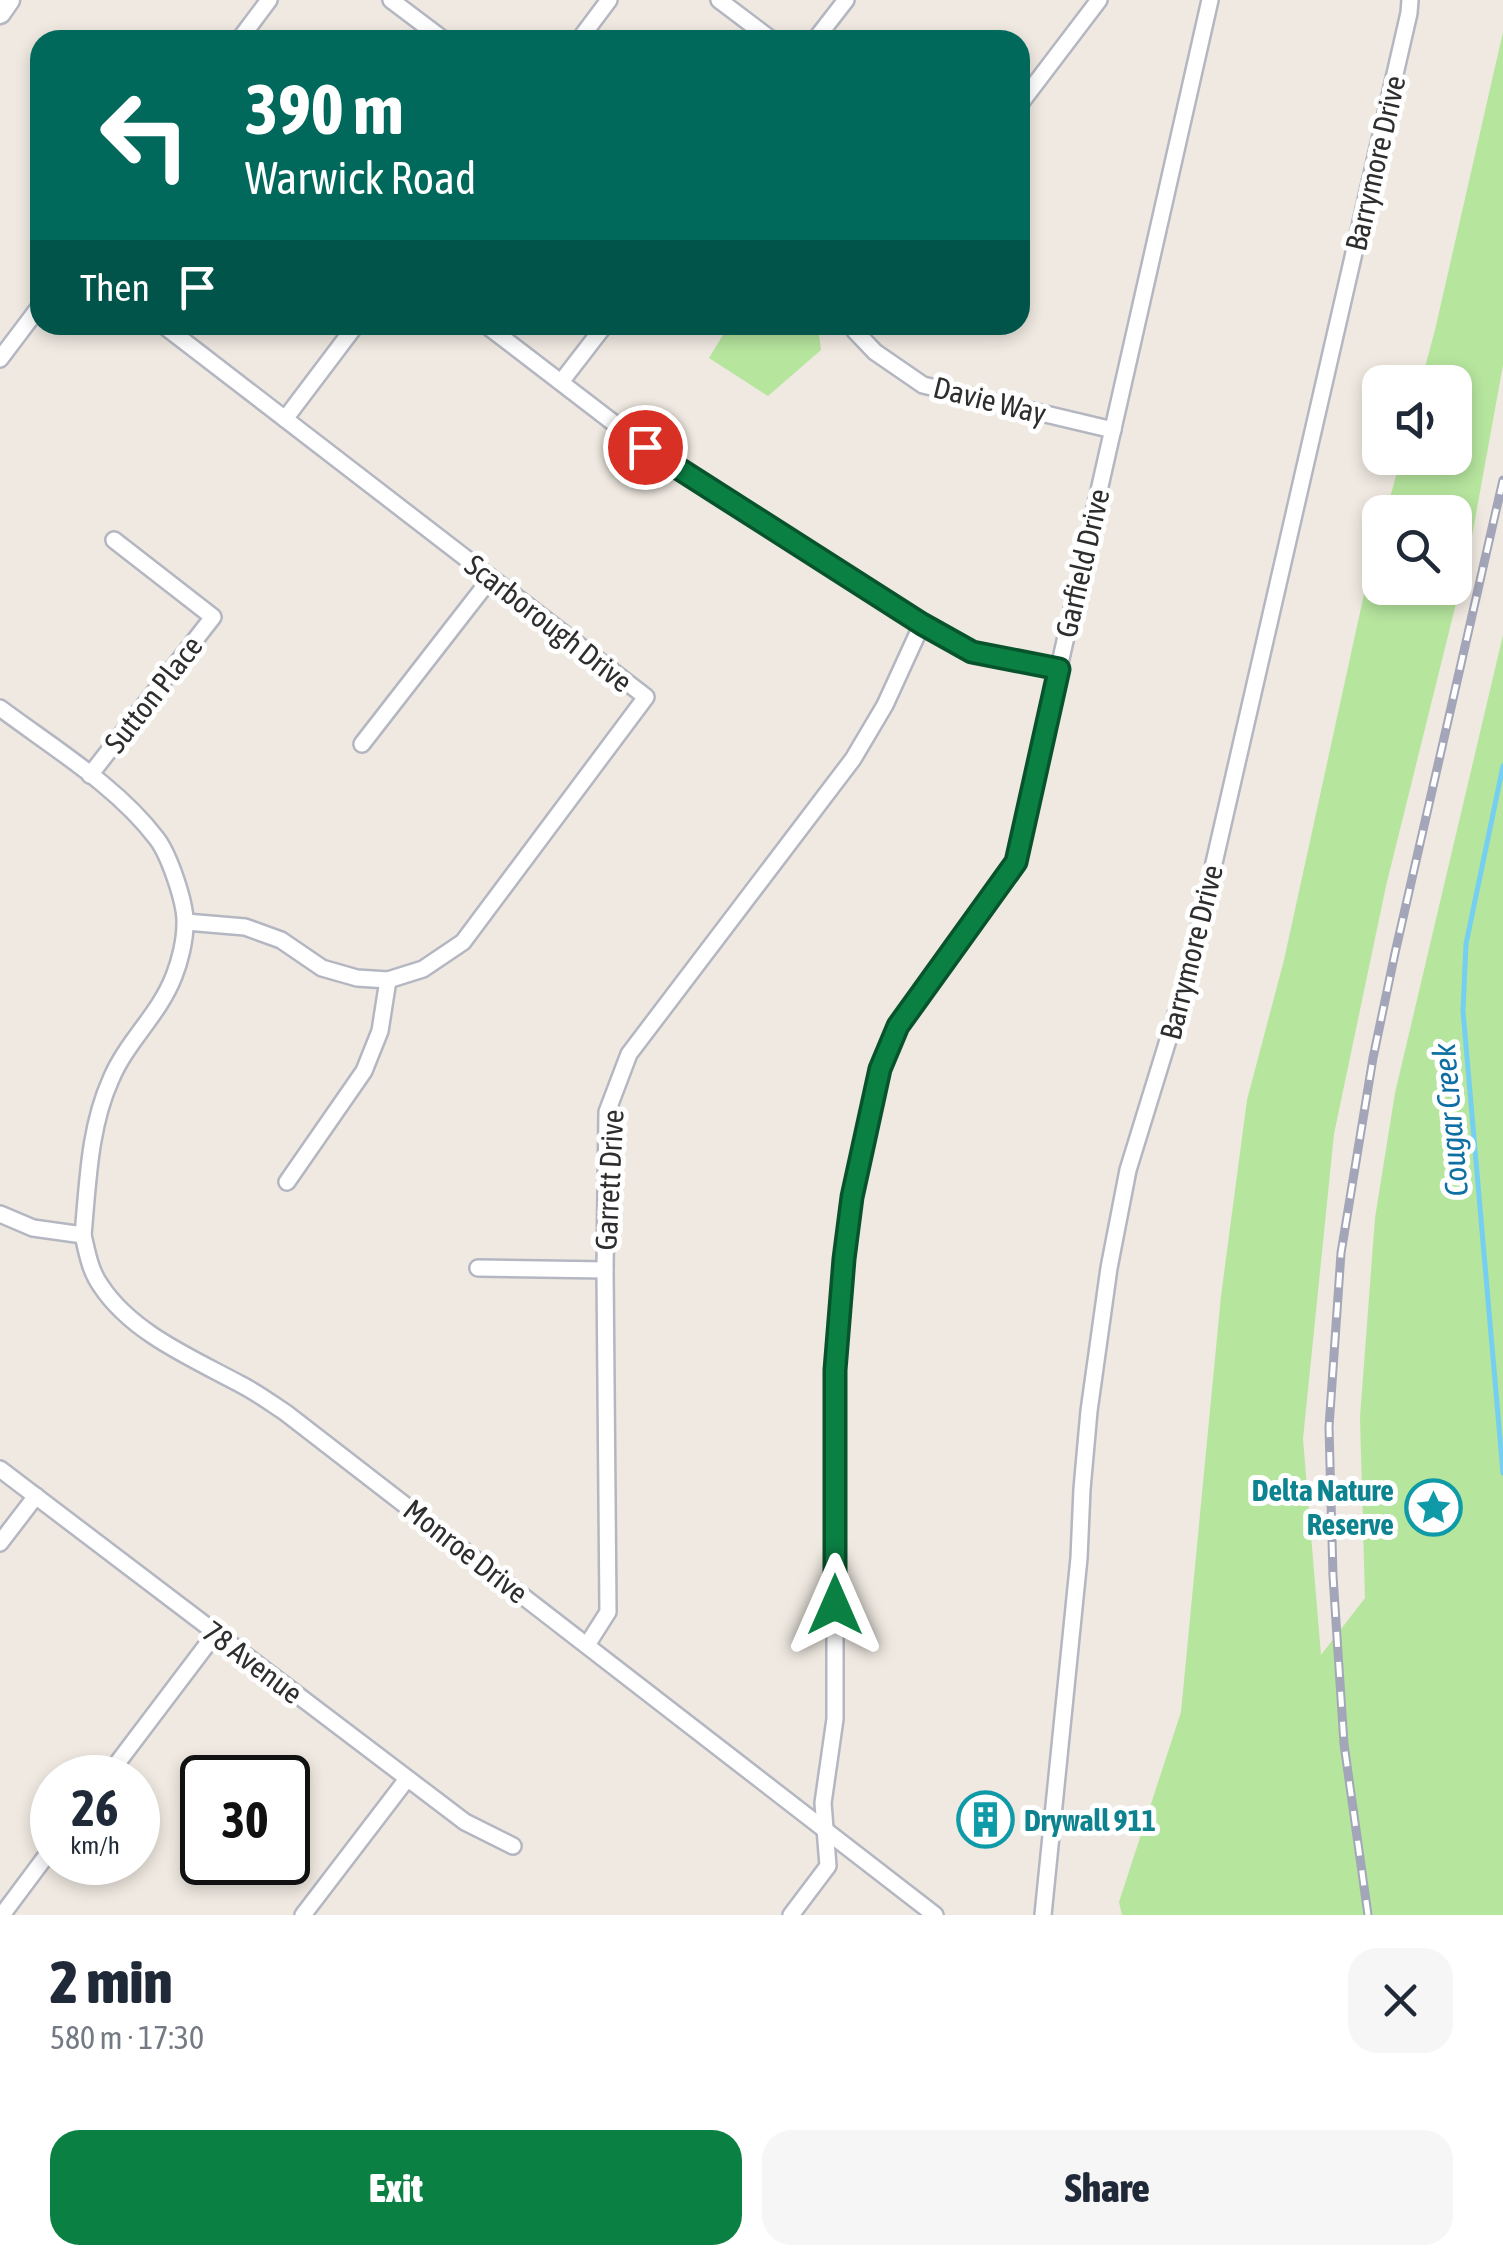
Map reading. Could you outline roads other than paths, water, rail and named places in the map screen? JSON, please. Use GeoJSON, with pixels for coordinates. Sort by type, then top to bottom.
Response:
{"type":"FeatureCollection","features":[{"type":"Feature","properties":{"kind":"street"},"geometry":{"type":"LineString","coordinates":[[0,12],[10,0]]}},
{"type":"Feature","properties":{"kind":"street"},"geometry":{"type":"LineString","coordinates":[[246,30],[269,0]]}},
{"type":"Feature","properties":{"kind":"street"},"geometry":{"type":"LineString","coordinates":[[391,0],[431,30]]}},
{"type":"Feature","properties":{"kind":"street"},"geometry":{"type":"LineString","coordinates":[[586,30],[609,0]]}},
{"type":"Feature","properties":{"kind":"street"},"geometry":{"type":"LineString","coordinates":[[719,0],[759,30]]}},
{"type":"Feature","properties":{"kind":"street"},"geometry":{"type":"LineString","coordinates":[[824,30],[846,0]]}},
{"type":"Feature","properties":{"kind":"street"},"geometry":{"type":"LineString","coordinates":[[1030,91],[1099,0]]}},
{"type":"Feature","properties":{"kind":"street","name":"Garfield Drive"},"geometry":{"type":"LineString","coordinates":[[791,1915],[828,1866],[822,1803],[834,1719],[835,1370],[854,1186],[880,1069],[898,1026],[1016,862],[1210,0]]}},
{"type":"Feature","properties":{"kind":"street","name":"Barrymore Drive"},"geometry":{"type":"LineString","coordinates":[[1043,1915],[1080,1558],[1089,1411],[1128,1170],[1190,972],[1410,0]]}},
{"type":"Feature","properties":{"kind":"street"},"geometry":{"type":"LineString","coordinates":[[0,360],[30,320]]}},
{"type":"Feature","properties":{"kind":"street","name":"Scarborough Drive"},"geometry":{"type":"LineString","coordinates":[[176,335],[646,698],[463,942],[423,968],[388,980]]}},
{"type":"Feature","properties":{"kind":"street"},"geometry":{"type":"LineString","coordinates":[[285,419],[348,335]]}},
{"type":"Feature","properties":{"kind":"street"},"geometry":{"type":"LineString","coordinates":[[499,335],[645,447],[922,624],[972,652],[1059,669]]}},
{"type":"Feature","properties":{"kind":"street"},"geometry":{"type":"LineString","coordinates":[[560,382],[597,335]]}},
{"type":"Feature","properties":{"kind":"street","name":"Davie Way"},"geometry":{"type":"LineString","coordinates":[[859,335],[875,352],[923,385],[1114,430]]}},
{"type":"Feature","properties":{"kind":"street","name":"Sutton Place"},"geometry":{"type":"LineString","coordinates":[[90,775],[213,617],[114,540]]}},
{"type":"Feature","properties":{"kind":"street"},"geometry":{"type":"LineString","coordinates":[[362,744],[491,578]]}},
{"type":"Feature","properties":{"kind":"street","name":"Garrett Drive"},"geometry":{"type":"LineString","coordinates":[[588,1645],[608,1612],[606,1112],[629,1054],[853,759],[885,705],[922,624]]}},
{"type":"Feature","properties":{"kind":"street"},"geometry":{"type":"LineString","coordinates":[[0,708],[128,805],[160,842],[177,883],[186,922],[176,973],[160,1007],[128,1048],[111,1078],[94,1129],[83,1235],[33,1228],[0,1214]]}},
{"type":"Feature","properties":{"kind":"street"},"geometry":{"type":"LineString","coordinates":[[186,922],[245,927],[281,940],[322,968],[357,978],[388,980],[380,1031],[364,1071],[287,1182]]}},
{"type":"Feature","properties":{"kind":"street","name":"Monroe Drive"},"geometry":{"type":"LineString","coordinates":[[83,1235],[98,1282],[113,1302],[142,1326],[187,1357],[286,1413],[936,1915]]}},
{"type":"Feature","properties":{"kind":"street"},"geometry":{"type":"LineString","coordinates":[[478,1268],[605,1270]]}},
{"type":"Feature","properties":{"kind":"street","name":"78 Avenue"},"geometry":{"type":"LineString","coordinates":[[0,1469],[465,1822],[513,1846]]}},
{"type":"Feature","properties":{"kind":"street"},"geometry":{"type":"LineString","coordinates":[[0,1543],[36,1496]]}},
{"type":"Feature","properties":{"kind":"street"},"geometry":{"type":"LineString","coordinates":[[123,1755],[215,1634]]}},
{"type":"Feature","properties":{"kind":"street"},"geometry":{"type":"LineString","coordinates":[[303,1915],[407,1778]]}},
{"type":"Feature","properties":{"kind":"street"},"geometry":{"type":"LineString","coordinates":[[2,1915],[30,1877]]}},
{"type":"Feature","properties":{"kind":"waterway","name":"Cougar Creek"},"geometry":{"type":"LineString","coordinates":[[1503,766],[1466,944],[1463,1011],[1503,1473]]}},
{"type":"Feature","properties":{"kind":"railway"},"geometry":{"type":"LineString","coordinates":[[1368,1915],[1344,1744],[1333,1576],[1329,1427],[1341,1253],[1373,1058],[1395,953],[1503,480]]}},
{"type":"Feature","properties":{"kind":"place","name":"Delta Nature Reserve"},"geometry":{"type":"Point","coordinates":[1433,1507]}},
{"type":"Feature","properties":{"kind":"place","name":"Drywall 911"},"geometry":{"type":"Point","coordinates":[985,1820]}}]}
